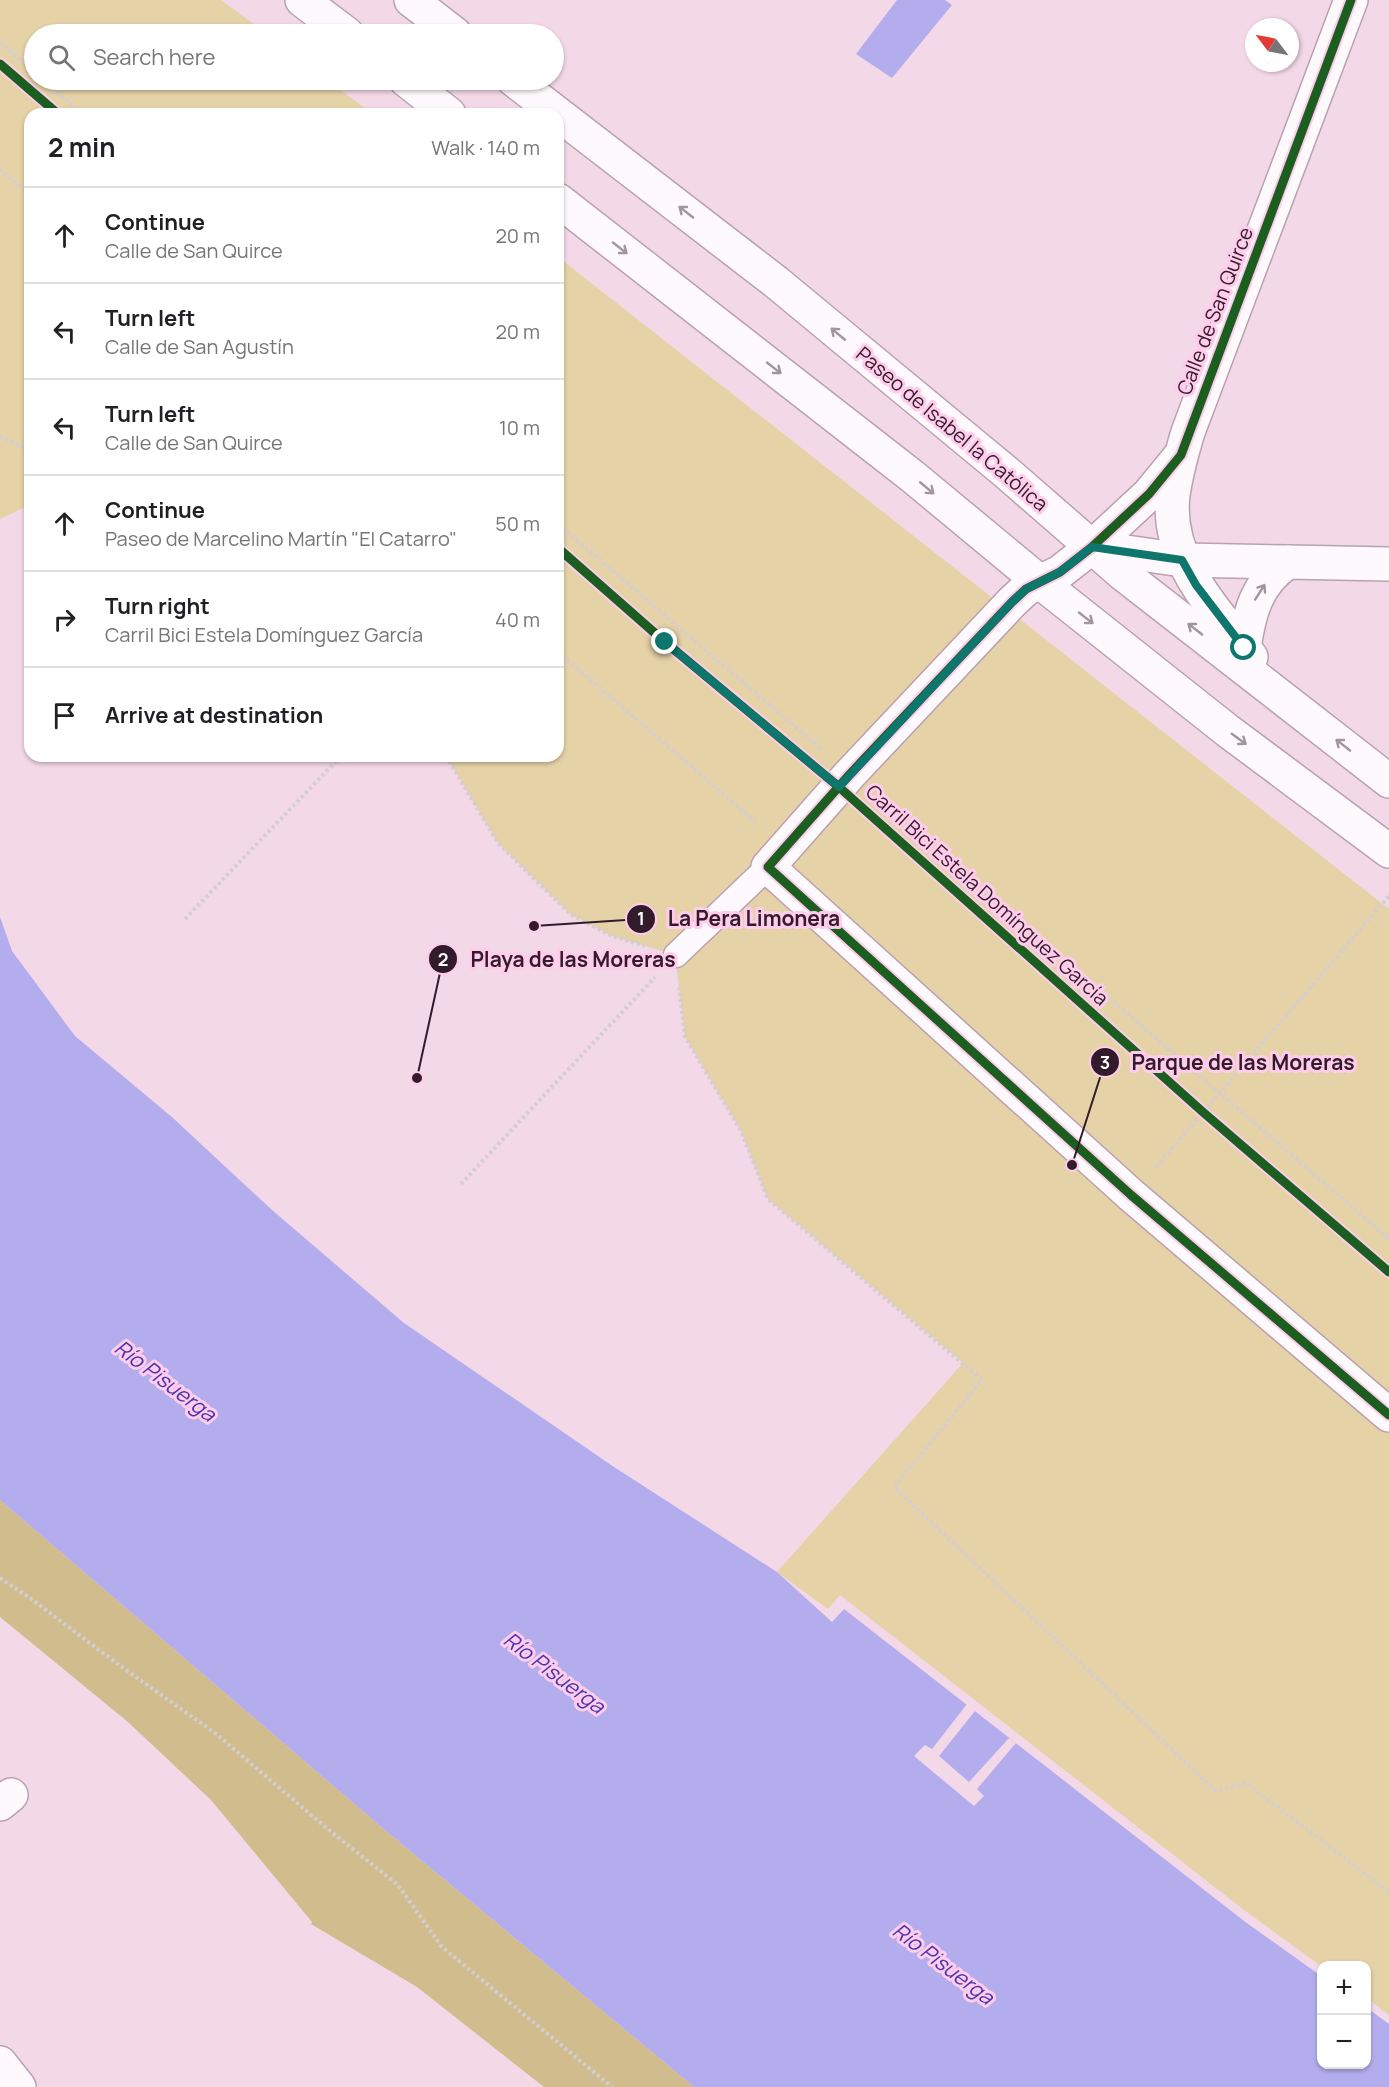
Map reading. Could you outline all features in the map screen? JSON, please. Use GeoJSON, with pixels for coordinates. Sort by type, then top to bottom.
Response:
{"type":"FeatureCollection","features":[{"type":"Feature","properties":{"kind":"main road"},"geometry":{"type":"LineString","coordinates":[[302,0],[334,24]]}},
{"type":"Feature","properties":{"kind":"main road"},"geometry":{"type":"LineString","coordinates":[[411,0],[442,24]]}},
{"type":"Feature","properties":{"kind":"main road","name":"Calle de San Quirce"},"geometry":{"type":"LineString","coordinates":[[1275,690],[1196,585],[1182,560],[1173,524],[1173,496],[1181,455],[1351,0]]}},
{"type":"Feature","properties":{"kind":"main road"},"geometry":{"type":"LineString","coordinates":[[419,90],[441,108]]}},
{"type":"Feature","properties":{"kind":"main road","name":"Paseo de Isabel la Católica"},"geometry":{"type":"LineString","coordinates":[[527,90],[550,108]]}},
{"type":"Feature","properties":{"kind":"main road","name":"Paseo de Isabel la Católica"},"geometry":{"type":"LineString","coordinates":[[564,119],[776,282],[1007,473],[1123,574],[1275,690],[1389,781]]}},
{"type":"Feature","properties":{"kind":"main road"},"geometry":{"type":"LineString","coordinates":[[564,205],[912,476],[1040,582],[1228,731],[1389,851]]}},
{"type":"Feature","properties":{"kind":"main road","name":"Calle de San Quirce"},"geometry":{"type":"LineString","coordinates":[[776,857],[850,774],[1012,602],[1026,589],[1060,572],[1092,547],[1149,494],[1181,455]]}},
{"type":"Feature","properties":{"kind":"main road"},"geometry":{"type":"LineString","coordinates":[[1092,547],[1182,560],[1389,564]]}},
{"type":"Feature","properties":{"kind":"main road"},"geometry":{"type":"LineString","coordinates":[[1244,648],[1254,601],[1262,587],[1279,568],[1288,562]]}},
{"type":"Feature","properties":{"kind":"main road"},"geometry":{"type":"LineString","coordinates":[[776,857],[1131,1195],[1389,1415]]}},
{"type":"Feature","properties":{"kind":"main road"},"geometry":{"type":"LineString","coordinates":[[0,2063],[20,2087]]}},
{"type":"Feature","properties":{"kind":"lane"},"geometry":{"type":"LineString","coordinates":[[675,955],[776,857]]}},
{"type":"Feature","properties":{"kind":"path"},"geometry":{"type":"LineString","coordinates":[[0,42],[24,63]]}},
{"type":"Feature","properties":{"kind":"path"},"geometry":{"type":"LineString","coordinates":[[55,90],[76,108]]}},
{"type":"Feature","properties":{"kind":"path"},"geometry":{"type":"LineString","coordinates":[[0,169],[24,190]]}},
{"type":"Feature","properties":{"kind":"path"},"geometry":{"type":"LineString","coordinates":[[0,436],[24,448]]}},
{"type":"Feature","properties":{"kind":"path"},"geometry":{"type":"LineString","coordinates":[[564,529],[1389,1239]]}},
{"type":"Feature","properties":{"kind":"path"},"geometry":{"type":"LineString","coordinates":[[564,658],[776,857]]}},
{"type":"Feature","properties":{"kind":"path"},"geometry":{"type":"LineString","coordinates":[[185,919],[336,762]]}},
{"type":"Feature","properties":{"kind":"path"},"geometry":{"type":"LineString","coordinates":[[450,762],[498,843],[570,914],[612,936],[675,955]]}},
{"type":"Feature","properties":{"kind":"path"},"geometry":{"type":"LineString","coordinates":[[1131,1195],[1389,896]]}},
{"type":"Feature","properties":{"kind":"path"},"geometry":{"type":"LineString","coordinates":[[461,1184],[675,955]]}},
{"type":"Feature","properties":{"kind":"path"},"geometry":{"type":"LineString","coordinates":[[675,955],[685,1037],[741,1131],[768,1198],[982,1380],[894,1487],[1216,1791],[1246,1783],[1389,1892]]}},
{"type":"Feature","properties":{"kind":"path"},"geometry":{"type":"LineString","coordinates":[[1195,1105],[1212,1121]]}},
{"type":"Feature","properties":{"kind":"path"},"geometry":{"type":"LineString","coordinates":[[0,1578],[215,1733],[330,1831],[398,1885],[442,1947],[612,2087]]}},
{"type":"Feature","properties":{"kind":"shaded area"},"geometry":{"type":"Polygon","coordinates":[[[0,0],[221,0],[253,24],[24,24],[24,90],[341,90],[365,108],[24,108],[24,508],[0,519],[0,0]]]}},
{"type":"Feature","properties":{"kind":"shaded area"},"geometry":{"type":"Polygon","coordinates":[[[564,262],[1389,909],[1389,2015],[1371,2001],[1371,1961],[1317,1961],[1317,1963],[1244,1910],[840,1595],[828,1609],[777,1572],[963,1363],[768,1199],[741,1131],[685,1037],[675,955],[612,936],[570,914],[498,843],[450,762],[564,762],[564,262]]]}},
{"type":"Feature","properties":{"kind":"shaded area"},"geometry":{"type":"Polygon","coordinates":[[[0,1500],[386,1831],[694,2087],[544,2087],[417,1987],[311,1924],[312,1922],[211,1800],[128,1722],[0,1617],[0,1500]]]}},
{"type":"Feature","properties":{"kind":"water"},"geometry":{"type":"Polygon","coordinates":[[[897,0],[945,0],[952,5],[892,78],[856,54],[897,0]]]}},
{"type":"Feature","properties":{"kind":"water","name":"Río Pisuerga"},"geometry":{"type":"Polygon","coordinates":[[[0,917],[12,951],[75,1036],[173,1118],[272,1210],[404,1323],[614,1467],[777,1572],[832,1622],[844,1609],[1244,1921],[1317,1973],[1317,2069],[1371,2069],[1371,2011],[1389,2024],[1389,2087],[694,2087],[386,1831],[0,1500],[0,917]]]}},
{"type":"Feature","properties":{"kind":"pier"},"geometry":{"type":"Polygon","coordinates":[[[967,1704],[975,1711],[939,1756],[969,1782],[1009,1738],[1016,1743],[977,1789],[984,1796],[974,1806],[914,1756],[925,1745],[932,1749],[967,1704]]]}},
{"type":"Feature","properties":{"kind":"cycle path"},"geometry":{"type":"LineString","coordinates":[[1351,0],[1181,455],[1149,494],[1092,547],[1060,572],[1026,589],[1012,602],[850,774],[768,867],[1131,1195],[1389,1415]]}},
{"type":"Feature","properties":{"kind":"cycle path"},"geometry":{"type":"LineString","coordinates":[[0,64],[24,85]]}},
{"type":"Feature","properties":{"kind":"cycle path"},"geometry":{"type":"LineString","coordinates":[[30,90],[51,108]]}},
{"type":"Feature","properties":{"kind":"cycle path","name":"Carril Bici Estela Domínguez García"},"geometry":{"type":"LineString","coordinates":[[564,553],[665,642],[839,787],[1204,1113],[1389,1272]]}},
{"type":"Feature","properties":{"kind":"place","name":"La Pera Limonera"},"geometry":{"type":"Point","coordinates":[534,926]}},
{"type":"Feature","properties":{"kind":"place","name":"Playa de las Moreras"},"geometry":{"type":"Point","coordinates":[417,1078]}},
{"type":"Feature","properties":{"kind":"place","name":"Parque de las Moreras"},"geometry":{"type":"Point","coordinates":[1072,1165]}},
{"type":"Feature","properties":{"kind":"route"},"geometry":{"type":"LineString","coordinates":[[665,642],[839,787],[1012,602],[1026,589],[1060,572],[1092,547],[1182,560],[1196,585],[1244,648]]}}]}
